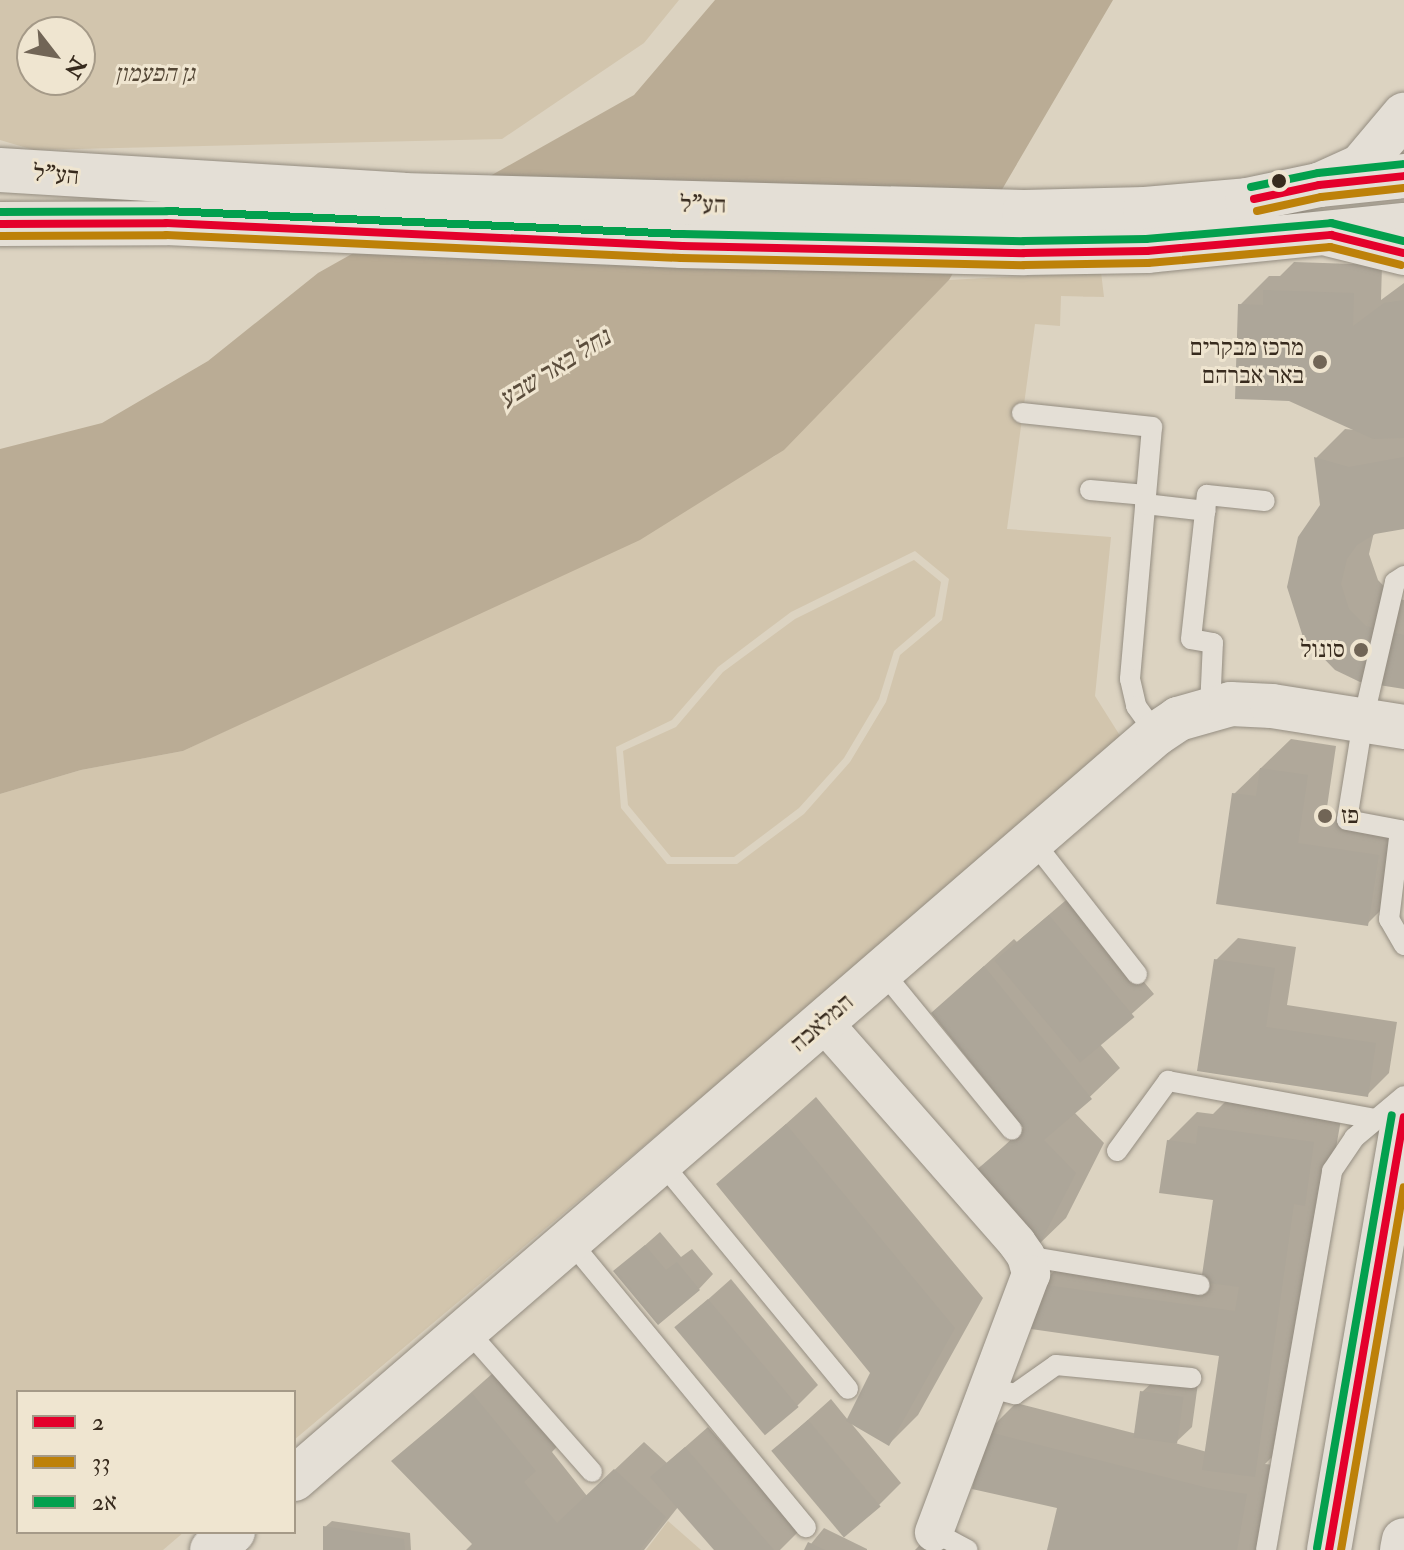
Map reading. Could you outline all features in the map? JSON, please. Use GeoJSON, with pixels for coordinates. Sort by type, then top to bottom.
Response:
{"type":"FeatureCollection","features":[{"type":"Feature","properties":{"kind":"street"},"geometry":{"type":"LineString","coordinates":[[1319,185],[1361,166],[1404,115]]}},
{"type":"Feature","properties":{"kind":"street","name":"הע\"ל"},"geometry":{"type":"LineString","coordinates":[[0,170],[403,195],[683,205],[1060,211],[1233,202],[1319,185],[1404,176]]}},
{"type":"Feature","properties":{"kind":"street","name":"הע\"ל"},"geometry":{"type":"LineString","coordinates":[[0,224],[166,223],[682,246],[1024,253],[1147,251],[1331,235],[1404,225]]}},
{"type":"Feature","properties":{"kind":"street"},"geometry":{"type":"LineString","coordinates":[[1331,235],[1404,253]]}},
{"type":"Feature","properties":{"kind":"street","name":"המלאכה"},"geometry":{"type":"LineString","coordinates":[[296,1477],[1156,734],[1178,719],[1231,704],[1272,706],[1384,724]]}},
{"type":"Feature","properties":{"kind":"street"},"geometry":{"type":"LineString","coordinates":[[823,1022],[1026,1256],[1031,1274],[934,1532]]}},
{"type":"Feature","properties":{"kind":"street"},"geometry":{"type":"LineString","coordinates":[[1329,1550],[1390,1118]]}},
{"type":"Feature","properties":{"kind":"street"},"geometry":{"type":"LineString","coordinates":[[212,1550],[231,1534]]}},
{"type":"Feature","properties":{"kind":"street"},"geometry":{"type":"LineString","coordinates":[[1402,1550],[1404,1540]]}},
{"type":"Feature","properties":{"kind":"lane"},"geometry":{"type":"LineString","coordinates":[[1022,413],[1152,427],[1130,679],[1136,706],[1156,734]]}},
{"type":"Feature","properties":{"kind":"lane"},"geometry":{"type":"LineString","coordinates":[[1090,490],[1206,511]]}},
{"type":"Feature","properties":{"kind":"lane"},"geometry":{"type":"LineString","coordinates":[[1210,708],[1213,643],[1191,639],[1207,495],[1265,501]]}},
{"type":"Feature","properties":{"kind":"lane"},"geometry":{"type":"LineString","coordinates":[[1404,576],[1395,582],[1384,724],[1347,820],[1400,830],[1389,919],[1404,945]]}},
{"type":"Feature","properties":{"kind":"lane"},"geometry":{"type":"LineString","coordinates":[[1033,841],[1137,974]]}},
{"type":"Feature","properties":{"kind":"lane"},"geometry":{"type":"LineString","coordinates":[[882,971],[1012,1130]]}},
{"type":"Feature","properties":{"kind":"lane"},"geometry":{"type":"LineString","coordinates":[[1117,1151],[1168,1081],[1390,1118]]}},
{"type":"Feature","properties":{"kind":"lane"},"geometry":{"type":"LineString","coordinates":[[1266,1550],[1332,1171],[1340,1154],[1390,1118],[1404,1096]]}},
{"type":"Feature","properties":{"kind":"lane"},"geometry":{"type":"LineString","coordinates":[[661,1162],[848,1389]]}},
{"type":"Feature","properties":{"kind":"lane"},"geometry":{"type":"LineString","coordinates":[[570,1241],[806,1527]]}},
{"type":"Feature","properties":{"kind":"lane"},"geometry":{"type":"LineString","coordinates":[[1026,1256],[1200,1285]]}},
{"type":"Feature","properties":{"kind":"lane"},"geometry":{"type":"LineString","coordinates":[[467,1330],[592,1472]]}},
{"type":"Feature","properties":{"kind":"lane"},"geometry":{"type":"LineString","coordinates":[[988,1387],[1015,1394],[1056,1365],[1191,1378]]}},
{"type":"Feature","properties":{"kind":"lane"},"geometry":{"type":"LineString","coordinates":[[934,1532],[968,1550]]}},
{"type":"Feature","properties":{"kind":"green space","name":"גן הפעמון"},"geometry":{"type":"Polygon","coordinates":[[[0,0],[679,0],[644,43],[502,139],[34,150],[0,140],[0,0]]]}},
{"type":"Feature","properties":{"kind":"green space"},"geometry":{"type":"Polygon","coordinates":[[[1101,272],[1104,297],[1061,296],[1060,326],[1035,324],[1007,529],[1111,537],[1095,696],[1124,742],[296,1438],[296,1390],[16,1390],[16,1534],[182,1534],[163,1550],[0,1550],[0,794],[81,770],[183,751],[374,661],[775,456],[949,280],[1101,272]],[[915,551],[791,612],[718,667],[672,720],[616,747],[621,808],[667,864],[737,864],[804,814],[850,762],[886,702],[900,655],[942,620],[949,579],[915,551]]]}},
{"type":"Feature","properties":{"kind":"green space"},"geometry":{"type":"Polygon","coordinates":[[[914,560],[941,582],[935,616],[894,651],[879,699],[844,758],[799,808],[734,857],[671,857],[628,805],[623,751],[676,727],[723,672],[795,619],[914,560]]]}},
{"type":"Feature","properties":{"kind":"green space"},"geometry":{"type":"Polygon","coordinates":[[[668,1521],[701,1550],[646,1550],[668,1521]]]}},
{"type":"Feature","properties":{"kind":"water","name":"נחל באר שבע"},"geometry":{"type":"Polygon","coordinates":[[[715,0],[1113,0],[949,280],[784,450],[640,540],[183,751],[81,770],[0,794],[0,449],[102,423],[208,361],[318,273],[634,95],[715,0]]]}},
{"type":"Feature","properties":{"kind":"building","name":"מרכז מבקרים באר אברהם"},"geometry":{"type":"Polygon","coordinates":[[[1263,290],[1354,293],[1353,326],[1384,303],[1404,300],[1404,438],[1373,439],[1289,401],[1235,399],[1238,304],[1263,305],[1263,290]]]}},
{"type":"Feature","properties":{"kind":"building"},"geometry":{"type":"Polygon","coordinates":[[[1314,457],[1349,467],[1404,457],[1404,529],[1375,534],[1357,545],[1347,559],[1341,584],[1349,609],[1366,626],[1404,635],[1404,689],[1360,682],[1335,670],[1303,637],[1287,587],[1298,537],[1320,505],[1314,457]]]}},
{"type":"Feature","properties":{"kind":"building"},"geometry":{"type":"Polygon","coordinates":[[[1260,768],[1308,775],[1298,843],[1379,855],[1368,926],[1216,904],[1232,793],[1256,796],[1260,768]]]}},
{"type":"Feature","properties":{"kind":"building"},"geometry":{"type":"Polygon","coordinates":[[[1049,915],[1134,1017],[1080,1063],[995,961],[1049,915]]]}},
{"type":"Feature","properties":{"kind":"building"},"geometry":{"type":"Polygon","coordinates":[[[1214,959],[1275,968],[1266,1027],[1376,1043],[1368,1097],[1197,1071],[1214,959]]]}},
{"type":"Feature","properties":{"kind":"building"},"geometry":{"type":"Polygon","coordinates":[[[984,966],[1092,1099],[1044,1140],[1076,1173],[1037,1249],[974,1172],[1024,1129],[931,1013],[984,966]]]}},
{"type":"Feature","properties":{"kind":"building"},"geometry":{"type":"Polygon","coordinates":[[[786,1124],[955,1328],[889,1446],[846,1421],[870,1373],[716,1184],[786,1124]]]}},
{"type":"Feature","properties":{"kind":"building"},"geometry":{"type":"Polygon","coordinates":[[[1198,1126],[1314,1142],[1305,1206],[1294,1204],[1255,1477],[1202,1470],[1219,1356],[1031,1329],[1038,1284],[1235,1311],[1239,1287],[1201,1282],[1213,1200],[1159,1193],[1167,1140],[1196,1144],[1198,1126]]]}},
{"type":"Feature","properties":{"kind":"building"},"geometry":{"type":"Polygon","coordinates":[[[645,1245],[666,1270],[677,1262],[700,1290],[658,1325],[613,1271],[645,1245]]]}},
{"type":"Feature","properties":{"kind":"building"},"geometry":{"type":"Polygon","coordinates":[[[708,1299],[799,1407],[765,1435],[674,1327],[708,1299]]]}},
{"type":"Feature","properties":{"kind":"building"},"geometry":{"type":"Polygon","coordinates":[[[1140,1391],[1184,1397],[1177,1444],[1133,1438],[1140,1391]]]}},
{"type":"Feature","properties":{"kind":"building"},"geometry":{"type":"Polygon","coordinates":[[[472,1393],[536,1471],[524,1482],[557,1523],[614,1469],[666,1517],[640,1550],[466,1550],[472,1544],[391,1461],[472,1393]]]}},
{"type":"Feature","properties":{"kind":"building"},"geometry":{"type":"Polygon","coordinates":[[[808,1420],[881,1507],[844,1537],[771,1451],[808,1420]]]}},
{"type":"Feature","properties":{"kind":"building"},"geometry":{"type":"Polygon","coordinates":[[[985,1431],[1208,1488],[1247,1494],[1237,1550],[1047,1550],[1057,1508],[972,1489],[985,1431]]]}},
{"type":"Feature","properties":{"kind":"building"},"geometry":{"type":"Polygon","coordinates":[[[685,1447],[774,1550],[714,1550],[650,1477],[685,1447]]]}},
{"type":"Feature","properties":{"kind":"building"},"geometry":{"type":"Polygon","coordinates":[[[323,1526],[404,1539],[405,1550],[323,1550],[323,1526]]]}},
{"type":"Feature","properties":{"kind":"building"},"geometry":{"type":"Polygon","coordinates":[[[808,1542],[825,1550],[804,1550],[808,1542]]]}},
{"type":"Feature","properties":{"kind":"transit line","name":"2א"},"geometry":{"type":"LineString","coordinates":[[1251,187],[1318,173],[1403,164]]}},
{"type":"Feature","properties":{"kind":"transit line","name":"2"},"geometry":{"type":"LineString","coordinates":[[1254,199],[1319,185],[1404,176]]}},
{"type":"Feature","properties":{"kind":"transit line","name":"33"},"geometry":{"type":"LineString","coordinates":[[1257,211],[1321,197],[1404,188]]}},
{"type":"Feature","properties":{"kind":"transit line","name":"2א"},"geometry":{"type":"LineString","coordinates":[[0,212],[167,211],[682,234],[1024,241],[1146,239],[1331,223],[1404,241]]}},
{"type":"Feature","properties":{"kind":"transit line","name":"2"},"geometry":{"type":"LineString","coordinates":[[0,224],[166,223],[682,246],[1024,253],[1147,251],[1331,235],[1404,253]]}},
{"type":"Feature","properties":{"kind":"transit line","name":"33"},"geometry":{"type":"LineString","coordinates":[[0,236],[166,235],[681,258],[1024,265],[1148,263],[1330,247],[1401,265]]}},
{"type":"Feature","properties":{"kind":"transit line","name":"2א"},"geometry":{"type":"LineString","coordinates":[[1317,1548],[1392,1115]]}},
{"type":"Feature","properties":{"kind":"transit line","name":"2"},"geometry":{"type":"LineString","coordinates":[[1329,1550],[1404,1117]]}},
{"type":"Feature","properties":{"kind":"transit line","name":"33"},"geometry":{"type":"LineString","coordinates":[[1341,1550],[1404,1187]]}},
{"type":"Feature","properties":{"kind":"place","name":"מרכז מבקרים באר אברהם"},"geometry":{"type":"Point","coordinates":[1320,362]}},
{"type":"Feature","properties":{"kind":"place","name":"סונול"},"geometry":{"type":"Point","coordinates":[1361,650]}},
{"type":"Feature","properties":{"kind":"place","name":"פז"},"geometry":{"type":"Point","coordinates":[1325,816]}}]}
